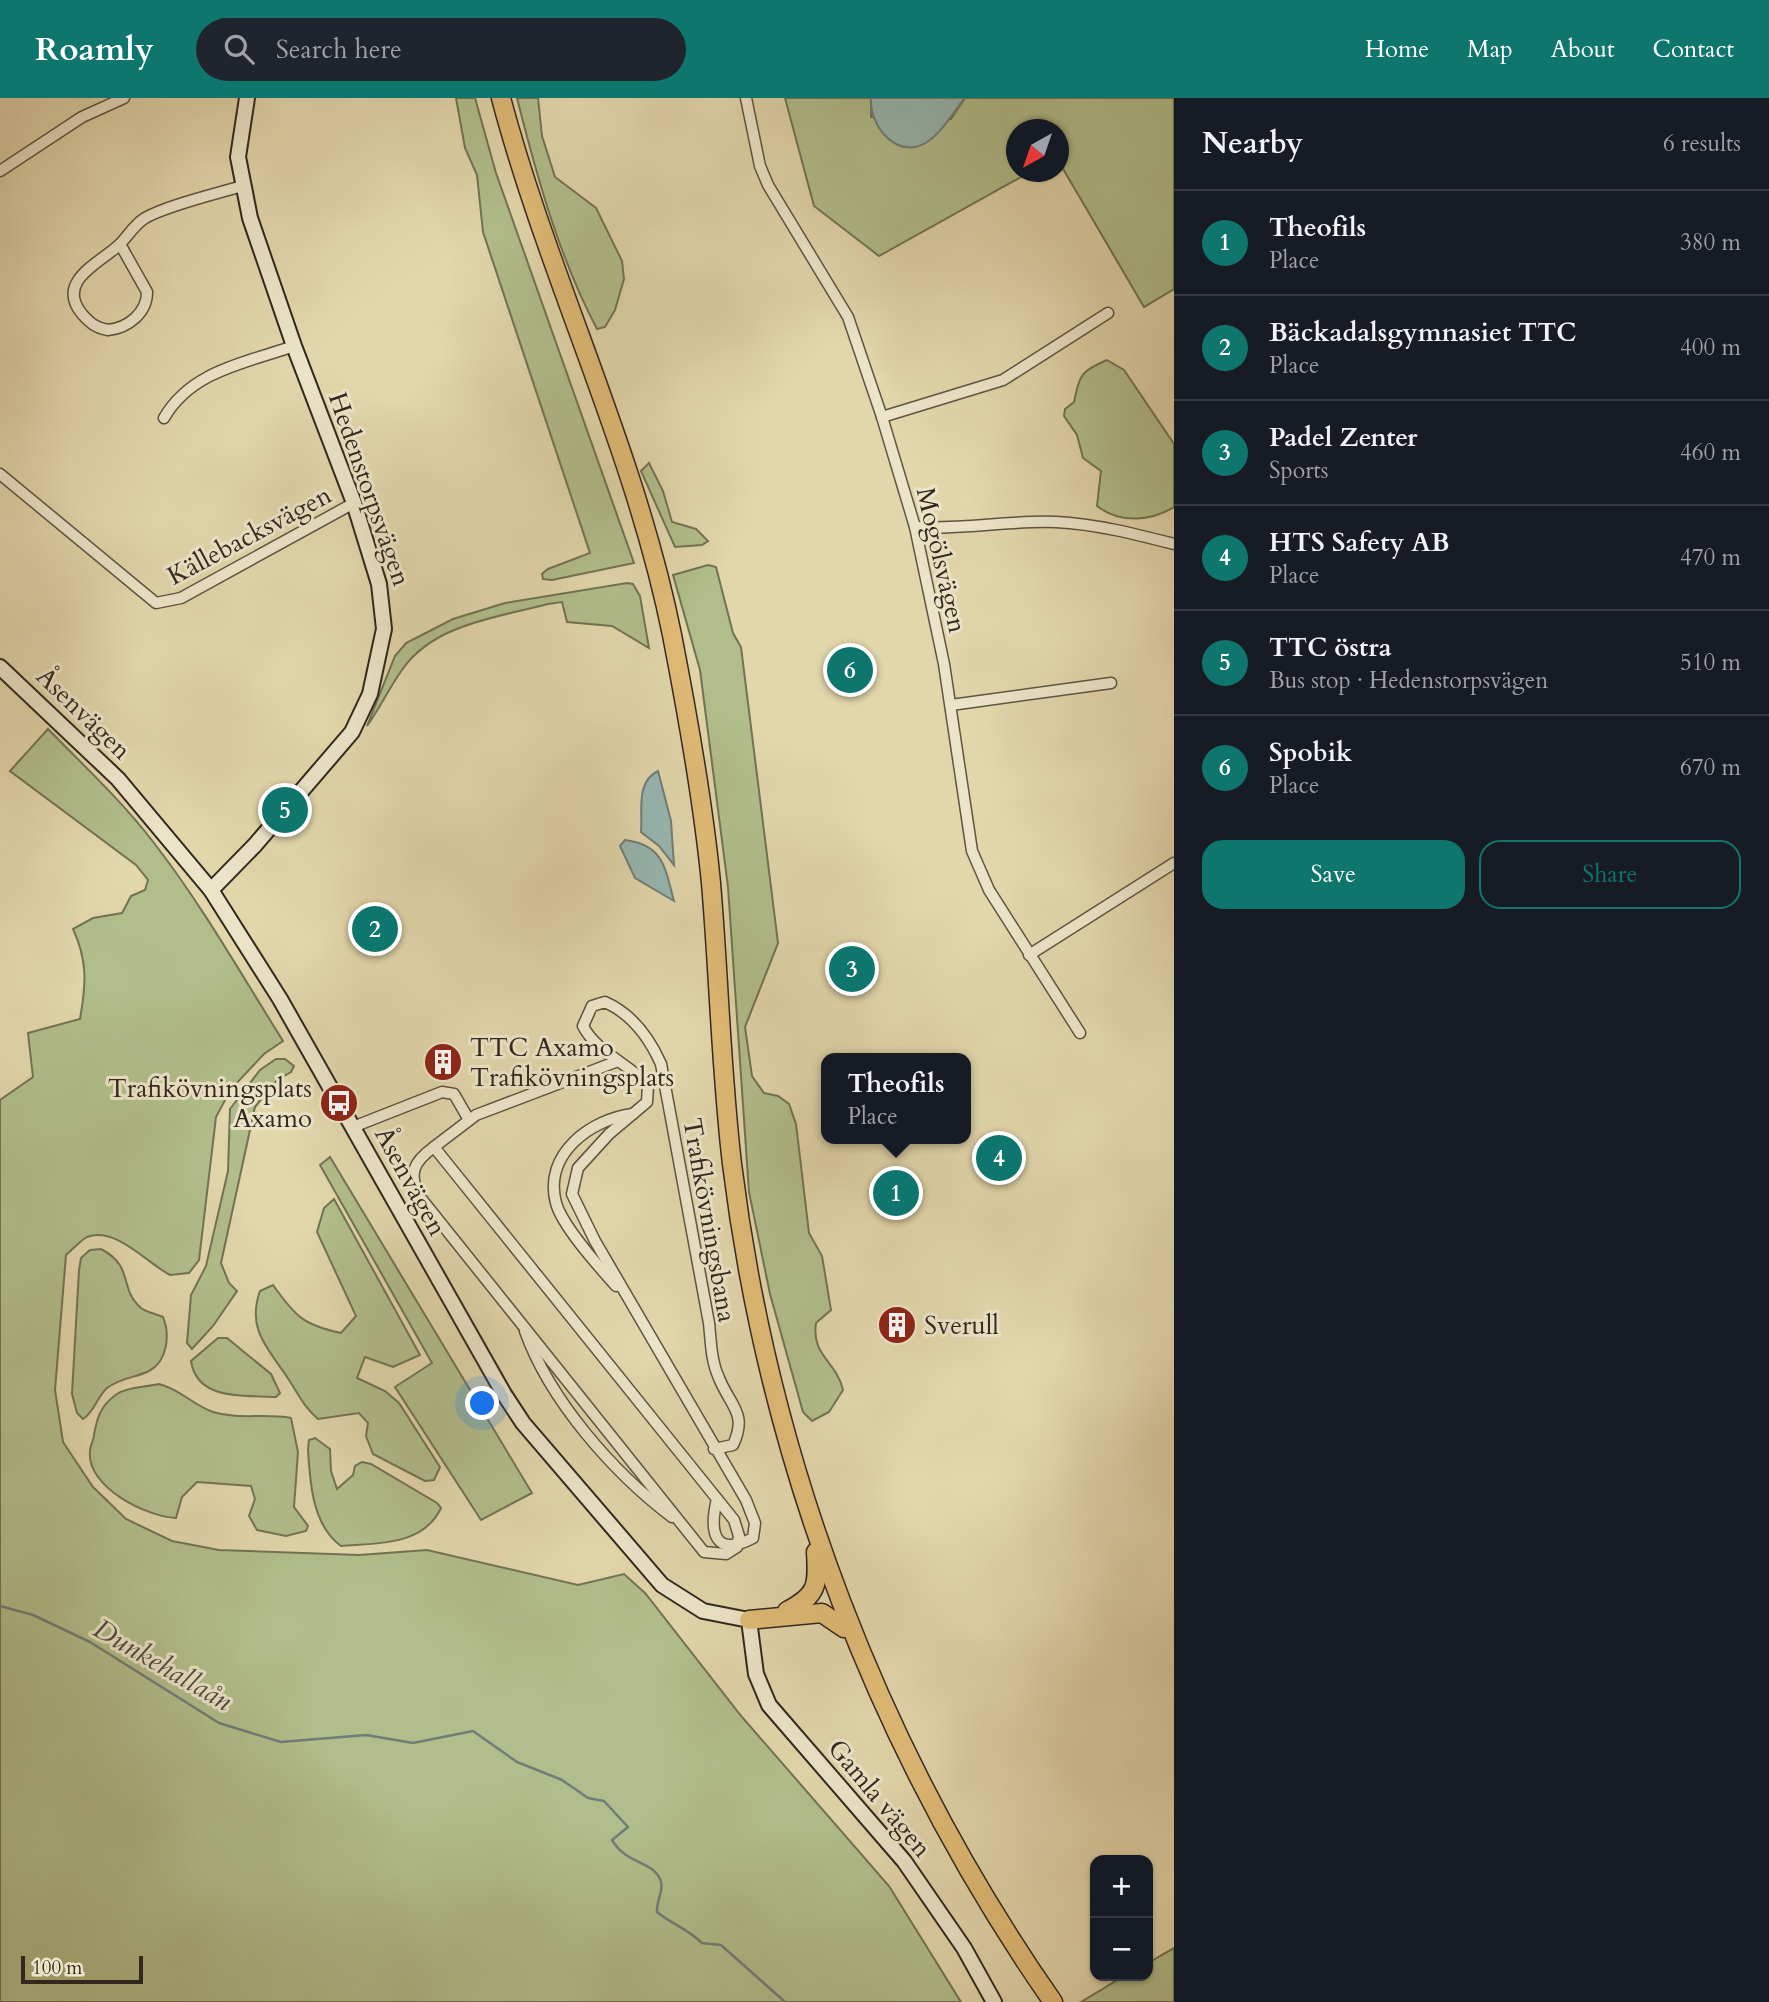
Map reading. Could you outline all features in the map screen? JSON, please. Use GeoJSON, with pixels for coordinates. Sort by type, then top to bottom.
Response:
{"type":"FeatureCollection","features":[{"type":"Feature","properties":{"kind":"highway"},"geometry":{"type":"LineString","coordinates":[[492,98],[531,230],[625,493],[663,633],[697,827],[720,1105],[739,1251],[779,1432],[816,1552],[844,1628],[898,1751],[942,1835],[1045,2002]]}},
{"type":"Feature","properties":{"kind":"highway"},"geometry":{"type":"LineString","coordinates":[[501,98],[539,228],[633,492],[671,630],[697,771],[711,880],[732,1163],[762,1337],[785,1430],[850,1624],[903,1749],[980,1889],[1053,2002]]}},
{"type":"Feature","properties":{"kind":"highway"},"geometry":{"type":"LineString","coordinates":[[777,1615],[801,1604],[812,1594],[817,1580],[816,1552]]}},
{"type":"Feature","properties":{"kind":"highway"},"geometry":{"type":"LineString","coordinates":[[749,1620],[777,1615],[822,1613],[844,1628]]}},
{"type":"Feature","properties":{"kind":"street"},"geometry":{"type":"LineString","coordinates":[[0,171],[82,117],[124,98]]}},
{"type":"Feature","properties":{"kind":"street","name":"Hedenstorpsvägen"},"geometry":{"type":"LineString","coordinates":[[211,890],[255,845],[352,732],[370,694],[384,629],[382,599],[354,502],[294,346],[242,187],[238,157],[247,98]]}},
{"type":"Feature","properties":{"kind":"street","name":"Mogölsvägen"},"geometry":{"type":"LineString","coordinates":[[746,98],[760,166],[768,185],[848,317],[882,417],[915,527],[951,705],[972,851],[989,890],[1080,1033]]}},
{"type":"Feature","properties":{"kind":"street"},"geometry":{"type":"LineString","coordinates":[[120,244],[143,284],[147,301],[133,320],[108,330],[91,324],[79,310],[74,290],[83,272],[120,244],[146,218],[242,187]]}},
{"type":"Feature","properties":{"kind":"street"},"geometry":{"type":"LineString","coordinates":[[882,417],[1003,380],[1108,313]]}},
{"type":"Feature","properties":{"kind":"street"},"geometry":{"type":"LineString","coordinates":[[164,418],[186,388],[205,377],[294,346]]}},
{"type":"Feature","properties":{"kind":"street","name":"Källebacksvägen"},"geometry":{"type":"LineString","coordinates":[[0,474],[156,603],[171,603],[181,598],[354,502]]}},
{"type":"Feature","properties":{"kind":"street"},"geometry":{"type":"LineString","coordinates":[[915,527],[1075,523],[1174,544]]}},
{"type":"Feature","properties":{"kind":"street","name":"Åsenvägen"},"geometry":{"type":"LineString","coordinates":[[0,667],[118,779],[211,890],[249,946],[504,1394],[544,1450],[662,1585],[703,1611],[749,1620]]}},
{"type":"Feature","properties":{"kind":"street"},"geometry":{"type":"LineString","coordinates":[[951,705],[1111,683]]}},
{"type":"Feature","properties":{"kind":"street"},"geometry":{"type":"LineString","coordinates":[[1029,955],[1174,863]]}},
{"type":"Feature","properties":{"kind":"street","name":"Trafikövningsbana"},"geometry":{"type":"LineString","coordinates":[[714,1449],[733,1445],[741,1429],[737,1410],[719,1380],[712,1359],[709,1323],[661,1064],[651,1042],[622,1009],[605,1002],[592,1006],[583,1026],[590,1039],[618,1061],[635,1070],[648,1085],[647,1102],[578,1168],[572,1194],[630,1302],[714,1449],[746,1500],[755,1523],[753,1538],[737,1547]]}},
{"type":"Feature","properties":{"kind":"street"},"geometry":{"type":"LineString","coordinates":[[434,1147],[734,1520],[739,1536],[737,1547],[726,1554],[704,1552],[420,1197],[412,1182],[412,1169],[421,1157],[469,1120],[618,1061]]}},
{"type":"Feature","properties":{"kind":"street"},"geometry":{"type":"LineString","coordinates":[[353,1126],[442,1091],[454,1094],[469,1120]]}},
{"type":"Feature","properties":{"kind":"street","name":"Trafikövningsbana"},"geometry":{"type":"LineString","coordinates":[[630,1302],[589,1255],[556,1205],[555,1178],[561,1160],[575,1140],[610,1116],[634,1114]]}},
{"type":"Feature","properties":{"kind":"street"},"geometry":{"type":"LineString","coordinates":[[522,1324],[534,1359],[567,1409],[641,1494],[684,1526]]}},
{"type":"Feature","properties":{"kind":"street"},"geometry":{"type":"LineString","coordinates":[[717,1499],[712,1525],[715,1537],[723,1544],[737,1547]]}},
{"type":"Feature","properties":{"kind":"street","name":"Gamla vägen"},"geometry":{"type":"LineString","coordinates":[[749,1620],[756,1674],[769,1705],[904,1861],[964,1948],[994,2002]]}},
{"type":"Feature","properties":{"kind":"green space"},"geometry":{"type":"Polygon","coordinates":[[[456,98],[475,98],[496,173],[634,563],[552,580],[543,579],[542,574],[548,569],[590,553],[483,232],[477,175],[465,148],[456,98]]]}},
{"type":"Feature","properties":{"kind":"green space"},"geometry":{"type":"Polygon","coordinates":[[[517,98],[538,98],[542,136],[555,177],[596,208],[622,261],[624,279],[615,310],[605,327],[597,329],[571,274],[541,187],[517,98]]]}},
{"type":"Feature","properties":{"kind":"green space"},"geometry":{"type":"Polygon","coordinates":[[[785,98],[871,98],[871,117],[951,119],[965,98],[1174,98],[1174,289],[1144,307],[1069,179],[1069,119],[1006,119],[1006,182],[1012,182],[879,256],[814,206],[785,98]]]}},
{"type":"Feature","properties":{"kind":"green space"},"geometry":{"type":"Polygon","coordinates":[[[1107,360],[1124,370],[1174,444],[1174,507],[1146,518],[1116,516],[1097,506],[1101,471],[1083,458],[1077,435],[1064,416],[1065,409],[1074,402],[1083,375],[1107,360]]]}},
{"type":"Feature","properties":{"kind":"green space"},"geometry":{"type":"Polygon","coordinates":[[[649,463],[663,491],[672,522],[696,529],[708,541],[702,545],[675,547],[641,471],[649,463]]]}},
{"type":"Feature","properties":{"kind":"green space"},"geometry":{"type":"Polygon","coordinates":[[[708,565],[716,567],[733,633],[741,647],[778,943],[745,1027],[752,1076],[764,1093],[778,1096],[789,1104],[796,1124],[809,1233],[822,1256],[831,1310],[816,1323],[815,1334],[821,1351],[836,1372],[843,1390],[829,1412],[812,1421],[803,1412],[770,1294],[749,1192],[728,887],[700,670],[673,575],[708,565]]]}},
{"type":"Feature","properties":{"kind":"green space"},"geometry":{"type":"Polygon","coordinates":[[[633,584],[640,596],[649,648],[612,626],[567,622],[562,602],[488,618],[449,632],[415,654],[397,677],[367,726],[395,656],[406,643],[453,619],[505,603],[633,584]]]}},
{"type":"Feature","properties":{"kind":"green space"},"geometry":{"type":"Polygon","coordinates":[[[48,729],[116,798],[154,843],[205,915],[283,1041],[264,1054],[231,1089],[216,1117],[199,1260],[189,1273],[170,1275],[120,1241],[98,1235],[87,1237],[66,1255],[55,1390],[63,1442],[93,1487],[126,1519],[172,1541],[219,1550],[359,1555],[427,1550],[578,1585],[624,1574],[645,1593],[742,1717],[889,1886],[961,2002],[0,2002],[0,1100],[33,1077],[28,1033],[80,1019],[84,973],[81,952],[73,929],[93,918],[122,913],[131,896],[145,890],[148,880],[136,865],[10,771],[48,729]]]}},
{"type":"Feature","properties":{"kind":"green space"},"geometry":{"type":"Polygon","coordinates":[[[276,1059],[285,1059],[294,1066],[291,1072],[277,1080],[255,1107],[221,1263],[229,1283],[237,1291],[213,1326],[192,1349],[187,1343],[191,1295],[206,1266],[228,1171],[230,1109],[260,1070],[276,1059]]]}},
{"type":"Feature","properties":{"kind":"green space"},"geometry":{"type":"Polygon","coordinates":[[[330,1157],[532,1493],[481,1520],[395,1387],[432,1363],[320,1165],[330,1157]]]}},
{"type":"Feature","properties":{"kind":"green space"},"geometry":{"type":"Polygon","coordinates":[[[334,1199],[420,1355],[393,1367],[365,1357],[357,1378],[385,1391],[399,1403],[440,1467],[434,1480],[425,1481],[373,1454],[366,1436],[368,1423],[359,1413],[318,1419],[305,1405],[267,1349],[258,1328],[256,1305],[260,1291],[273,1285],[294,1312],[317,1326],[341,1333],[356,1316],[317,1232],[324,1208],[334,1199]]]}},
{"type":"Feature","properties":{"kind":"green space"},"geometry":{"type":"Polygon","coordinates":[[[101,1249],[112,1256],[123,1270],[134,1300],[143,1309],[163,1317],[167,1339],[164,1354],[155,1367],[107,1388],[83,1419],[77,1413],[72,1394],[79,1270],[81,1258],[90,1250],[101,1249]]]}},
{"type":"Feature","properties":{"kind":"green space"},"geometry":{"type":"Polygon","coordinates":[[[218,1338],[227,1338],[271,1374],[280,1393],[276,1397],[237,1395],[212,1389],[202,1383],[195,1374],[191,1361],[218,1338]]]}},
{"type":"Feature","properties":{"kind":"green space"},"geometry":{"type":"Polygon","coordinates":[[[159,1384],[213,1412],[233,1416],[291,1418],[298,1452],[294,1507],[308,1526],[306,1531],[286,1536],[257,1530],[249,1516],[255,1499],[251,1486],[197,1482],[182,1497],[176,1518],[135,1506],[108,1488],[91,1464],[90,1451],[101,1412],[112,1398],[121,1392],[159,1384]]]}},
{"type":"Feature","properties":{"kind":"green space"},"geometry":{"type":"Polygon","coordinates":[[[315,1438],[330,1449],[331,1471],[337,1489],[353,1475],[355,1466],[362,1462],[371,1464],[437,1503],[441,1508],[423,1530],[411,1536],[384,1543],[341,1546],[324,1527],[314,1502],[308,1449],[309,1440],[315,1438]]]}},
{"type":"Feature","properties":{"kind":"green space"},"geometry":{"type":"Polygon","coordinates":[[[1174,1948],[1174,2002],[1081,2002],[1116,1981],[1153,1981],[1153,1960],[1174,1948]]]}},
{"type":"Feature","properties":{"kind":"water"},"geometry":{"type":"Polygon","coordinates":[[[871,98],[965,98],[935,136],[919,146],[908,147],[898,145],[881,131],[875,120],[871,98]]]}},
{"type":"Feature","properties":{"kind":"water"},"geometry":{"type":"Polygon","coordinates":[[[658,771],[671,821],[674,865],[659,846],[641,832],[643,790],[646,782],[658,771]]]}},
{"type":"Feature","properties":{"kind":"water"},"geometry":{"type":"Polygon","coordinates":[[[625,840],[648,847],[661,860],[674,901],[635,878],[620,846],[625,840]]]}},
{"type":"Feature","properties":{"kind":"waterway","name":"Dunkehallaån"},"geometry":{"type":"LineString","coordinates":[[0,1606],[33,1615],[90,1642],[219,1723],[281,1742],[366,1735],[413,1743],[473,1731],[517,1762],[562,1780],[588,1798],[604,1801],[628,1827],[612,1840],[624,1854],[651,1869],[660,1879],[662,1887],[657,1912],[702,1943],[721,1945],[785,2002]]}},
{"type":"Feature","properties":{"kind":"place","name":"Spobik"},"geometry":{"type":"Point","coordinates":[850,670]}},
{"type":"Feature","properties":{"kind":"place","name":"TTC östra"},"geometry":{"type":"Point","coordinates":[285,810]}},
{"type":"Feature","properties":{"kind":"place","name":"Bäckadalsgymnasiet TTC"},"geometry":{"type":"Point","coordinates":[375,929]}},
{"type":"Feature","properties":{"kind":"place","name":"Padel Zenter"},"geometry":{"type":"Point","coordinates":[852,969]}},
{"type":"Feature","properties":{"kind":"place","name":"TTC Axamo Trafikövningsplats"},"geometry":{"type":"Point","coordinates":[443,1062]}},
{"type":"Feature","properties":{"kind":"place","name":"Trafikövningsplats Axamo"},"geometry":{"type":"Point","coordinates":[339,1103]}},
{"type":"Feature","properties":{"kind":"place","name":"HTS Safety AB"},"geometry":{"type":"Point","coordinates":[999,1158]}},
{"type":"Feature","properties":{"kind":"place","name":"Theofils"},"geometry":{"type":"Point","coordinates":[896,1193]}},
{"type":"Feature","properties":{"kind":"place","name":"Sverull"},"geometry":{"type":"Point","coordinates":[897,1325]}}]}
